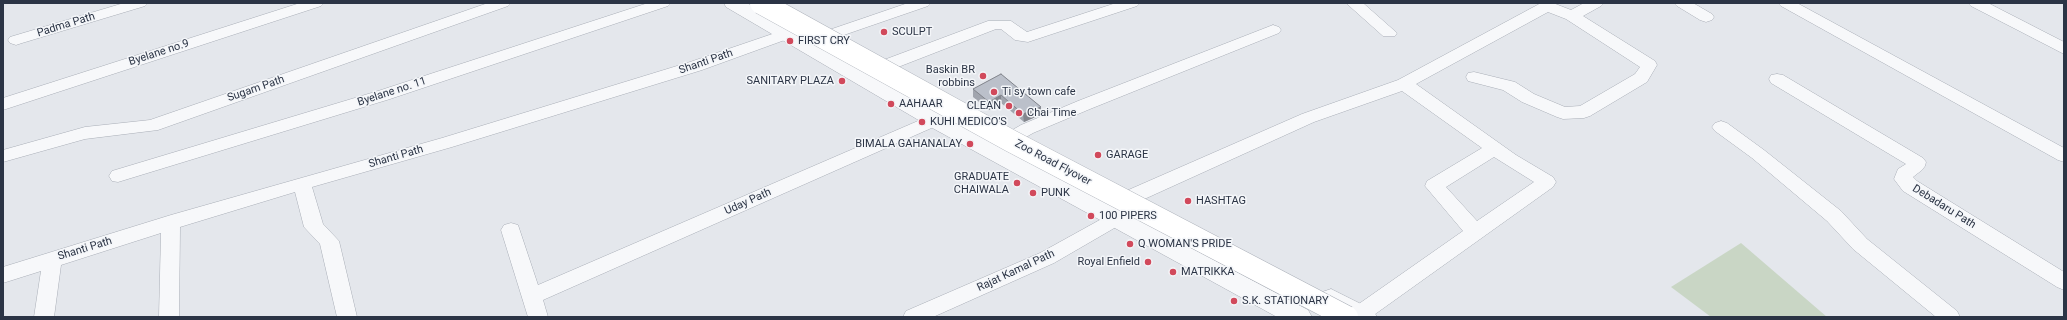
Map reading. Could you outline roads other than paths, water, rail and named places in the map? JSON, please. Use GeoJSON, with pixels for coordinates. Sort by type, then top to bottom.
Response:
{"type":"FeatureCollection","features":[{"type":"Feature","properties":{"kind":"main road","name":"Zoo Road Flyover"},"geometry":{"type":"LineString","coordinates":[[746,3],[928,108],[1320,317]]}},
{"type":"Feature","properties":{"kind":"main road","name":"Zoo Road Flyover"},"geometry":{"type":"LineString","coordinates":[[776,4],[1011,141],[1357,316]]}},
{"type":"Feature","properties":{"kind":"street","name":"Padma Path"},"geometry":{"type":"LineString","coordinates":[[16,40],[140,3]]}},
{"type":"Feature","properties":{"kind":"street","name":"Byelane no.9"},"geometry":{"type":"LineString","coordinates":[[3,104],[316,3]]}},
{"type":"Feature","properties":{"kind":"street","name":"Sugam Path"},"geometry":{"type":"LineString","coordinates":[[3,156],[85,133],[152,126],[503,3]]}},
{"type":"Feature","properties":{"kind":"street","name":"Byelane no. 11"},"geometry":{"type":"LineString","coordinates":[[118,176],[384,95],[663,3]]}},
{"type":"Feature","properties":{"kind":"street"},"geometry":{"type":"LineString","coordinates":[[733,3],[934,120],[1116,218],[1287,315]]}},
{"type":"Feature","properties":{"kind":"street"},"geometry":{"type":"LineString","coordinates":[[832,34],[923,3]]}},
{"type":"Feature","properties":{"kind":"street"},"geometry":{"type":"LineString","coordinates":[[887,65],[994,24],[1005,24],[1021,37],[1028,37],[1132,3]]}},
{"type":"Feature","properties":{"kind":"street"},"geometry":{"type":"LineString","coordinates":[[1354,3],[1389,33]]}},
{"type":"Feature","properties":{"kind":"street"},"geometry":{"type":"LineString","coordinates":[[1572,16],[1596,3]]}},
{"type":"Feature","properties":{"kind":"street"},"geometry":{"type":"LineString","coordinates":[[1682,3],[1706,17]]}},
{"type":"Feature","properties":{"kind":"street"},"geometry":{"type":"LineString","coordinates":[[1786,3],[2064,156]]}},
{"type":"Feature","properties":{"kind":"street"},"geometry":{"type":"LineString","coordinates":[[1976,3],[2064,49]]}},
{"type":"Feature","properties":{"kind":"street"},"geometry":{"type":"LineString","coordinates":[[776,4],[1015,136],[1204,231],[1357,316],[1547,182],[1495,148],[1404,84]]}},
{"type":"Feature","properties":{"kind":"street"},"geometry":{"type":"LineString","coordinates":[[1133,196],[1308,118],[1404,84],[1547,6],[1572,16],[1649,65],[1641,78],[1584,112],[1563,113],[1528,98],[1509,86],[1474,77]]}},
{"type":"Feature","properties":{"kind":"street"},"geometry":{"type":"LineString","coordinates":[[1015,136],[1026,129],[1084,105],[1273,30]]}},
{"type":"Feature","properties":{"kind":"street","name":"Shanti Path"},"geometry":{"type":"LineString","coordinates":[[3,275],[171,222],[302,183],[446,143],[689,68],[787,34]]}},
{"type":"Feature","properties":{"kind":"street","name":"Debadaru Path"},"geometry":{"type":"LineString","coordinates":[[1777,79],[1917,162],[1916,166],[1904,174],[1903,180],[1910,186],[2064,282]]}},
{"type":"Feature","properties":{"kind":"street","name":"Uday Path"},"geometry":{"type":"LineString","coordinates":[[531,297],[964,108]]}},
{"type":"Feature","properties":{"kind":"street"},"geometry":{"type":"LineString","coordinates":[[1722,127],[1758,154],[1834,216],[1860,244],[1950,317]]}},
{"type":"Feature","properties":{"kind":"street"},"geometry":{"type":"LineString","coordinates":[[1475,232],[1434,186],[1495,148]]}},
{"type":"Feature","properties":{"kind":"street"},"geometry":{"type":"LineString","coordinates":[[302,183],[314,227],[329,241],[347,317]]}},
{"type":"Feature","properties":{"kind":"street","name":"Rajat Kamal Path"},"geometry":{"type":"LineString","coordinates":[[913,317],[1047,258],[1116,218]]}},
{"type":"Feature","properties":{"kind":"street"},"geometry":{"type":"LineString","coordinates":[[169,317],[171,222]]}},
{"type":"Feature","properties":{"kind":"street"},"geometry":{"type":"LineString","coordinates":[[511,230],[538,317]]}},
{"type":"Feature","properties":{"kind":"street"},"geometry":{"type":"LineString","coordinates":[[44,317],[52,260]]}},
{"type":"Feature","properties":{"kind":"place","name":"SCULPT"},"geometry":{"type":"Point","coordinates":[884,32]}},
{"type":"Feature","properties":{"kind":"place","name":"FIRST CRY"},"geometry":{"type":"Point","coordinates":[790,41]}},
{"type":"Feature","properties":{"kind":"place","name":"Baskin BR robbins"},"geometry":{"type":"Point","coordinates":[983,76]}},
{"type":"Feature","properties":{"kind":"place","name":"SANITARY PLAZA"},"geometry":{"type":"Point","coordinates":[842,81]}},
{"type":"Feature","properties":{"kind":"place","name":"Ti sy town cafe"},"geometry":{"type":"Point","coordinates":[994,92]}},
{"type":"Feature","properties":{"kind":"place","name":"AAHAAR"},"geometry":{"type":"Point","coordinates":[891,104]}},
{"type":"Feature","properties":{"kind":"place","name":"CLEAN"},"geometry":{"type":"Point","coordinates":[1009,106]}},
{"type":"Feature","properties":{"kind":"place","name":"Chai Time"},"geometry":{"type":"Point","coordinates":[1019,113]}},
{"type":"Feature","properties":{"kind":"place","name":"KUHI MEDICO'S"},"geometry":{"type":"Point","coordinates":[922,122]}},
{"type":"Feature","properties":{"kind":"place","name":"BIMALA GAHANALAY"},"geometry":{"type":"Point","coordinates":[970,144]}},
{"type":"Feature","properties":{"kind":"place","name":"GARAGE"},"geometry":{"type":"Point","coordinates":[1098,155]}},
{"type":"Feature","properties":{"kind":"place","name":"GRADUATE CHAIWALA"},"geometry":{"type":"Point","coordinates":[1017,183]}},
{"type":"Feature","properties":{"kind":"place","name":"PUNK"},"geometry":{"type":"Point","coordinates":[1033,193]}},
{"type":"Feature","properties":{"kind":"place","name":"HASHTAG"},"geometry":{"type":"Point","coordinates":[1188,201]}},
{"type":"Feature","properties":{"kind":"place","name":"100 PIPERS"},"geometry":{"type":"Point","coordinates":[1091,216]}},
{"type":"Feature","properties":{"kind":"place","name":"Q WOMAN'S PRIDE"},"geometry":{"type":"Point","coordinates":[1130,244]}},
{"type":"Feature","properties":{"kind":"place","name":"Royal Enfield"},"geometry":{"type":"Point","coordinates":[1148,262]}},
{"type":"Feature","properties":{"kind":"place","name":"MATRIKKA"},"geometry":{"type":"Point","coordinates":[1173,272]}},
{"type":"Feature","properties":{"kind":"place","name":"S.K. STATIONARY"},"geometry":{"type":"Point","coordinates":[1234,301]}}]}
